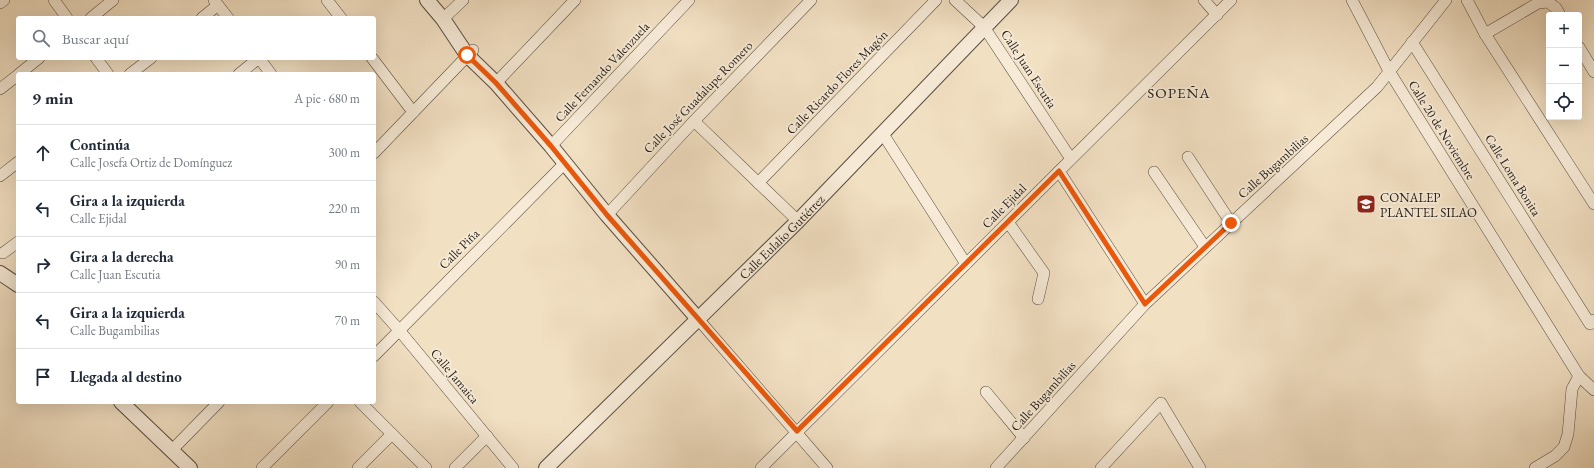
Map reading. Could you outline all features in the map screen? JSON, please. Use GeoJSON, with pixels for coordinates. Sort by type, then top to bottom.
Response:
{"type":"FeatureCollection","features":[{"type":"Feature","properties":{"kind":"street"},"geometry":{"type":"LineString","coordinates":[[0,3],[4,0]]}},
{"type":"Feature","properties":{"kind":"street"},"geometry":{"type":"LineString","coordinates":[[54,0],[66,16]]}},
{"type":"Feature","properties":{"kind":"street"},"geometry":{"type":"LineString","coordinates":[[93,16],[113,0]]}},
{"type":"Feature","properties":{"kind":"street"},"geometry":{"type":"LineString","coordinates":[[327,0],[339,16]]}},
{"type":"Feature","properties":{"kind":"street"},"geometry":{"type":"LineString","coordinates":[[427,0],[446,16]]}},
{"type":"Feature","properties":{"kind":"street"},"geometry":{"type":"LineString","coordinates":[[438,0],[446,16],[473,56],[551,146],[607,215],[797,431],[827,468]]}},
{"type":"Feature","properties":{"kind":"street"},"geometry":{"type":"LineString","coordinates":[[446,16],[463,0]]}},
{"type":"Feature","properties":{"kind":"street"},"geometry":{"type":"LineString","coordinates":[[496,83],[575,0]]}},
{"type":"Feature","properties":{"kind":"street","name":"Calle Fernando Valenzuela"},"geometry":{"type":"LineString","coordinates":[[551,146],[689,0]]}},
{"type":"Feature","properties":{"kind":"street","name":"Calle José Guadalupe Romero"},"geometry":{"type":"LineString","coordinates":[[607,215],[694,121],[811,0]]}},
{"type":"Feature","properties":{"kind":"street","name":"Calle Ricardo Flores Magón"},"geometry":{"type":"LineString","coordinates":[[758,183],[936,0]]}},
{"type":"Feature","properties":{"kind":"street","name":"Calle Juan Escutia"},"geometry":{"type":"LineString","coordinates":[[956,0],[984,27],[1071,159]]}},
{"type":"Feature","properties":{"kind":"street","name":"Calle Eulalio Gutiérrez"},"geometry":{"type":"LineString","coordinates":[[546,468],[798,221],[1011,0]]}},
{"type":"Feature","properties":{"kind":"street"},"geometry":{"type":"LineString","coordinates":[[1204,0],[1217,15]]}},
{"type":"Feature","properties":{"kind":"street","name":"Calle Ejidal"},"geometry":{"type":"LineString","coordinates":[[761,468],[1231,0]]}},
{"type":"Feature","properties":{"kind":"street","name":"Calle 20 de Noviembre"},"geometry":{"type":"LineString","coordinates":[[1352,0],[1389,71],[1579,376],[1594,390]]}},
{"type":"Feature","properties":{"kind":"street","name":"Calle Bugambilias"},"geometry":{"type":"LineString","coordinates":[[996,468],[1145,304],[1377,87],[1446,0]]}},
{"type":"Feature","properties":{"kind":"street"},"geometry":{"type":"LineString","coordinates":[[1467,0],[1485,34],[1594,204]]}},
{"type":"Feature","properties":{"kind":"street"},"geometry":{"type":"LineString","coordinates":[[1485,34],[1538,3],[1548,2],[1556,8],[1558,12]]}},
{"type":"Feature","properties":{"kind":"street"},"geometry":{"type":"LineString","coordinates":[[204,16],[216,3],[226,16]]}},
{"type":"Feature","properties":{"kind":"street","name":"Calle Loma Bonita"},"geometry":{"type":"LineString","coordinates":[[1412,42],[1592,322]]}},
{"type":"Feature","properties":{"kind":"street"},"geometry":{"type":"LineString","coordinates":[[1580,48],[1594,72]]}},
{"type":"Feature","properties":{"kind":"street"},"geometry":{"type":"LineString","coordinates":[[376,151],[413,112],[473,56]]}},
{"type":"Feature","properties":{"kind":"street"},"geometry":{"type":"LineString","coordinates":[[21,72],[37,60]]}},
{"type":"Feature","properties":{"kind":"street"},"geometry":{"type":"LineString","coordinates":[[98,60],[106,72]]}},
{"type":"Feature","properties":{"kind":"street"},"geometry":{"type":"LineString","coordinates":[[132,72],[148,60]]}},
{"type":"Feature","properties":{"kind":"street"},"geometry":{"type":"LineString","coordinates":[[242,72],[256,60]]}},
{"type":"Feature","properties":{"kind":"street"},"geometry":{"type":"LineString","coordinates":[[260,60],[270,72]]}},
{"type":"Feature","properties":{"kind":"street"},"geometry":{"type":"LineString","coordinates":[[374,60],[413,112]]}},
{"type":"Feature","properties":{"kind":"street"},"geometry":{"type":"LineString","coordinates":[[0,89],[16,76]]}},
{"type":"Feature","properties":{"kind":"street"},"geometry":{"type":"LineString","coordinates":[[694,121],[798,221]]}},
{"type":"Feature","properties":{"kind":"street"},"geometry":{"type":"LineString","coordinates":[[883,134],[966,264]]}},
{"type":"Feature","properties":{"kind":"street"},"geometry":{"type":"LineString","coordinates":[[1188,157],[1231,223]]}},
{"type":"Feature","properties":{"kind":"street","name":"Calle Piña"},"geometry":{"type":"LineString","coordinates":[[376,354],[565,163]]}},
{"type":"Feature","properties":{"kind":"street"},"geometry":{"type":"LineString","coordinates":[[0,176],[16,164]]}},
{"type":"Feature","properties":{"kind":"street"},"geometry":{"type":"LineString","coordinates":[[1059,171],[1145,304]]}},
{"type":"Feature","properties":{"kind":"street"},"geometry":{"type":"LineString","coordinates":[[1154,172],[1205,247]]}},
{"type":"Feature","properties":{"kind":"street"},"geometry":{"type":"LineString","coordinates":[[1008,222],[1044,273],[1038,299]]}},
{"type":"Feature","properties":{"kind":"street"},"geometry":{"type":"LineString","coordinates":[[3,253],[16,243]]}},
{"type":"Feature","properties":{"kind":"street"},"geometry":{"type":"LineString","coordinates":[[0,273],[16,284]]}},
{"type":"Feature","properties":{"kind":"street","name":"Calle Jamaica"},"geometry":{"type":"LineString","coordinates":[[376,304],[513,468]]}},
{"type":"Feature","properties":{"kind":"street"},"geometry":{"type":"LineString","coordinates":[[1535,468],[1555,456],[1564,447],[1568,434],[1572,389],[1579,376]]}},
{"type":"Feature","properties":{"kind":"street"},"geometry":{"type":"LineString","coordinates":[[986,392],[1024,438]]}},
{"type":"Feature","properties":{"kind":"street"},"geometry":{"type":"LineString","coordinates":[[1101,468],[1161,403],[1197,467]]}},
{"type":"Feature","properties":{"kind":"street"},"geometry":{"type":"LineString","coordinates":[[123,404],[190,468]]}},
{"type":"Feature","properties":{"kind":"street"},"geometry":{"type":"LineString","coordinates":[[172,450],[216,404]]}},
{"type":"Feature","properties":{"kind":"street"},"geometry":{"type":"LineString","coordinates":[[262,468],[326,404]]}},
{"type":"Feature","properties":{"kind":"street"},"geometry":{"type":"LineString","coordinates":[[362,404],[426,468]]}},
{"type":"Feature","properties":{"kind":"street"},"geometry":{"type":"LineString","coordinates":[[358,468],[392,434]]}},
{"type":"Feature","properties":{"kind":"street"},"geometry":{"type":"LineString","coordinates":[[455,468],[487,436]]}},
{"type":"Feature","properties":{"kind":"street"},"geometry":{"type":"LineString","coordinates":[[552,468],[560,455]]}},
{"type":"Feature","properties":{"kind":"place","name":"CONALEP PLANTEL SILAO"},"geometry":{"type":"Point","coordinates":[1366,204]}},
{"type":"Feature","properties":{"kind":"district","name":"SOPEÑA"},"geometry":{"type":"Point","coordinates":[1179,92]}},
{"type":"Feature","properties":{"kind":"route"},"geometry":{"type":"LineString","coordinates":[[467,55],[496,83],[551,146],[607,215],[797,431],[1059,171],[1145,304],[1231,223]]}}]}
